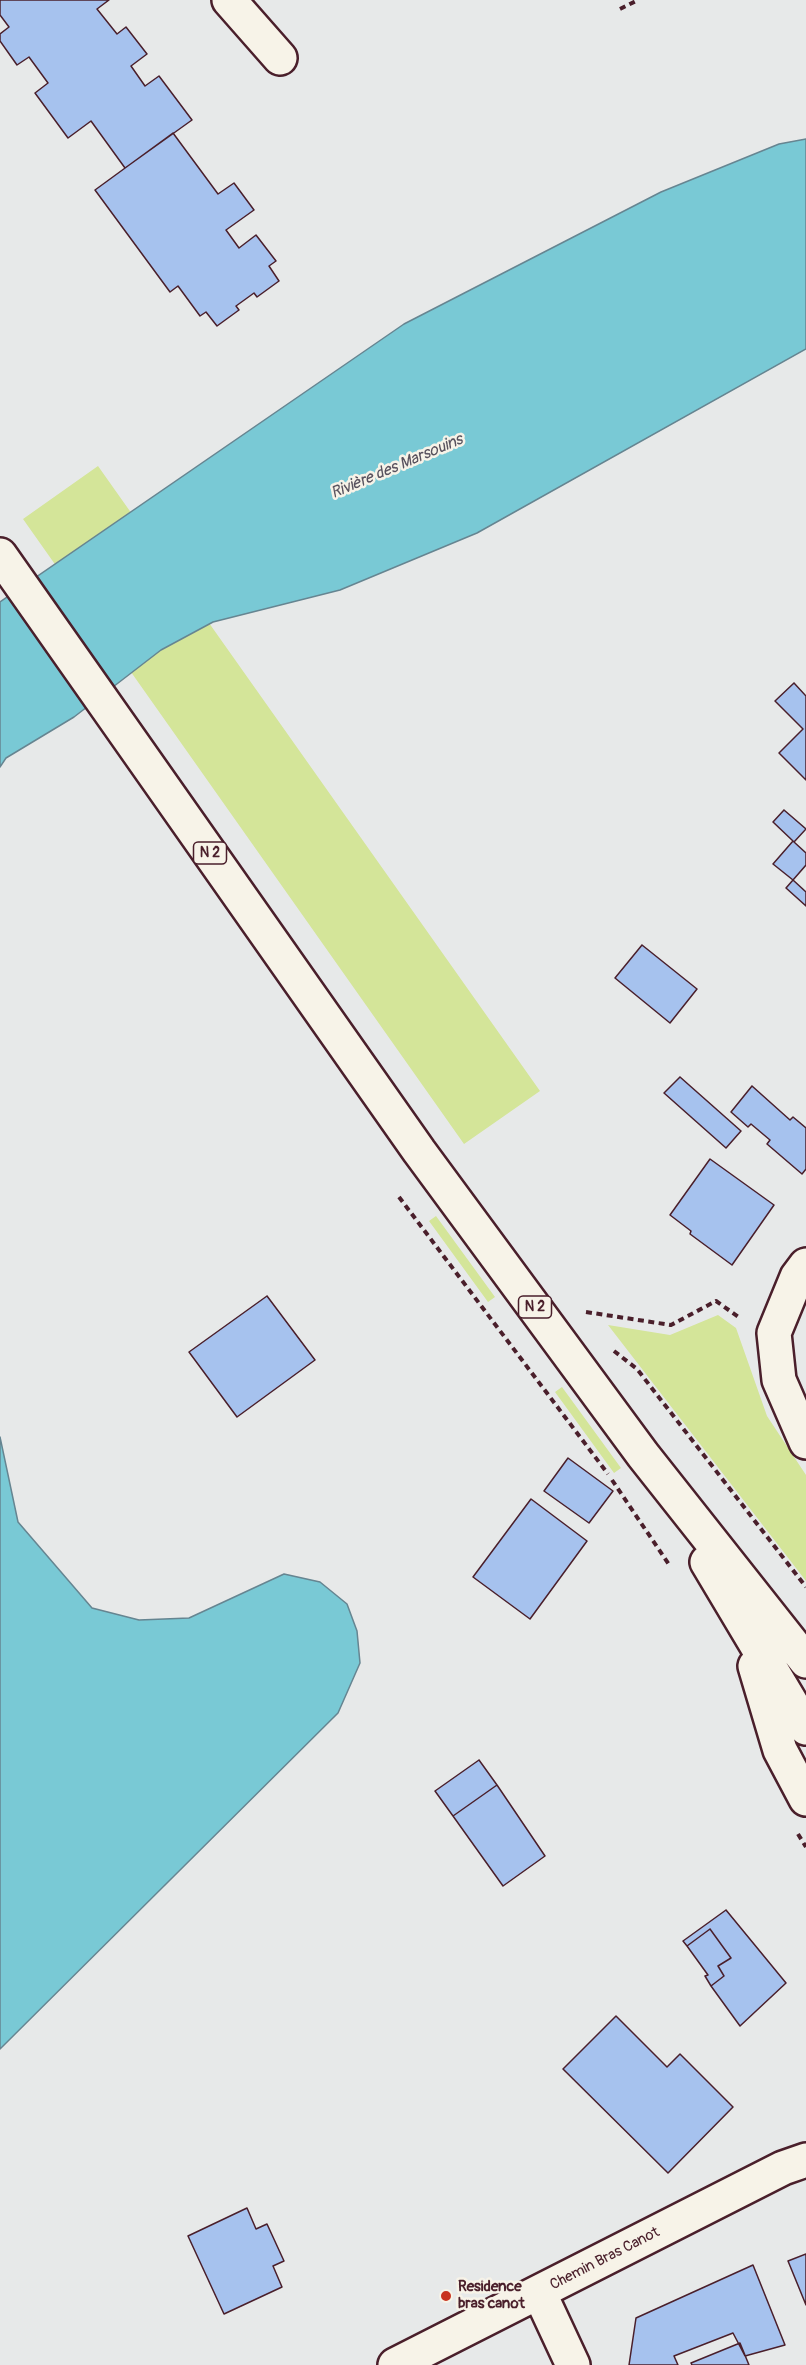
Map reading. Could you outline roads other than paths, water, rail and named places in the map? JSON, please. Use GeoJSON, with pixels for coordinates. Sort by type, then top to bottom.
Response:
{"type":"FeatureCollection","features":[{"type":"Feature","properties":{"kind":"main road"},"geometry":{"type":"LineString","coordinates":[[229,0],[280,58]]}},
{"type":"Feature","properties":{"kind":"main road","name":"N 2"},"geometry":{"type":"LineString","coordinates":[[0,555],[419,1151],[650,1464],[806,1661]]}},
{"type":"Feature","properties":{"kind":"main road"},"geometry":{"type":"LineString","coordinates":[[806,1265],[797,1277],[774,1333],[779,1380],[806,1442]]}},
{"type":"Feature","properties":{"kind":"main road","name":"N 2"},"geometry":{"type":"LineString","coordinates":[[650,1464],[742,1624],[806,1728]]}},
{"type":"Feature","properties":{"kind":"main road"},"geometry":{"type":"LineString","coordinates":[[742,1624],[800,1813]]}},
{"type":"Feature","properties":{"kind":"main road","name":"Chemin Bras Canot"},"geometry":{"type":"LineString","coordinates":[[395,2365],[798,2159]]}},
{"type":"Feature","properties":{"kind":"main road"},"geometry":{"type":"LineString","coordinates":[[540,2292],[573,2365]]}},
{"type":"Feature","properties":{"kind":"water","name":"Rivière des Marsouins"},"geometry":{"type":"Polygon","coordinates":[[[806,139],[806,349],[477,533],[340,590],[213,622],[161,650],[74,717],[6,758],[0,767],[0,602],[404,324],[661,192],[779,144],[806,139]]]}},
{"type":"Feature","properties":{"kind":"water"},"geometry":{"type":"Polygon","coordinates":[[[0,1437],[18,1522],[92,1608],[139,1620],[189,1618],[284,1574],[320,1582],[347,1604],[357,1631],[360,1663],[338,1713],[0,2049],[0,1437]]]}},
{"type":"Feature","properties":{"kind":"place","name":"Residence bras canot"},"geometry":{"type":"Point","coordinates":[446,2296]}}]}
